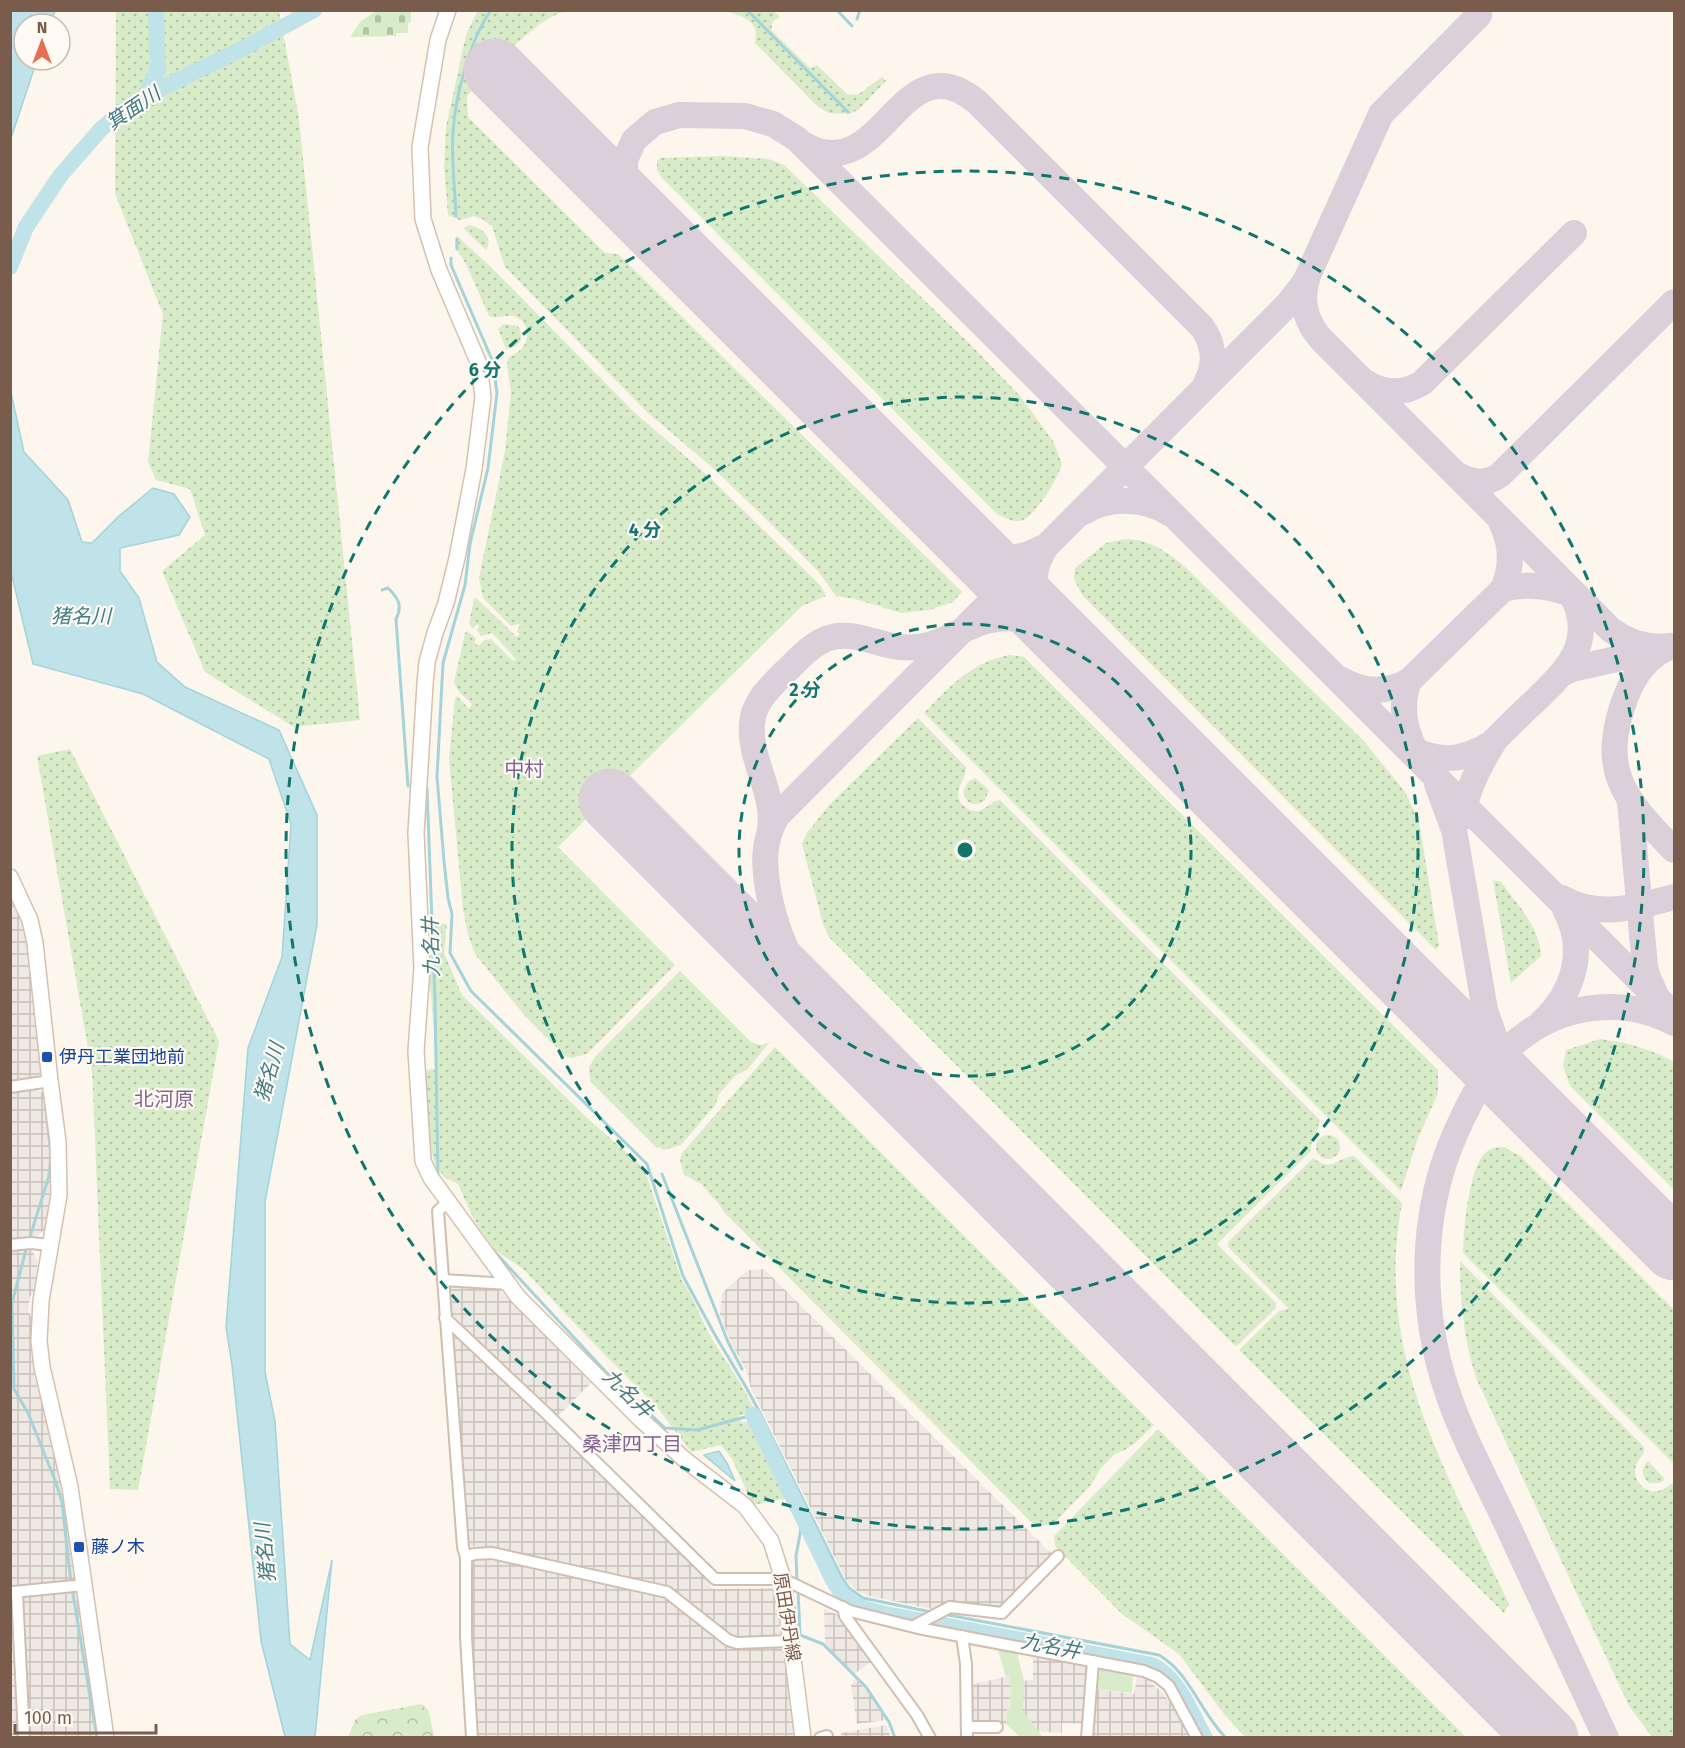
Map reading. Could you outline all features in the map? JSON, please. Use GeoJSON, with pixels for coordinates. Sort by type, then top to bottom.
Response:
{"type":"FeatureCollection","features":[{"type":"Feature","properties":{"kind":"street","name":"原田伊丹線"},"geometry":{"type":"LineString","coordinates":[[448,10],[438,40],[420,147],[423,219],[439,270],[479,364],[483,397],[474,469],[457,558],[428,662],[416,833],[422,968],[416,1051],[423,1161],[431,1178],[448,1202],[526,1305],[637,1416],[684,1459],[745,1506],[771,1540],[783,1579],[803,1737]]}},
{"type":"Feature","properties":{"kind":"street"},"geometry":{"type":"LineString","coordinates":[[10,878],[30,920],[35,943],[58,1142],[59,1195],[41,1301],[39,1341],[42,1367],[70,1487],[106,1737]]}},
{"type":"Feature","properties":{"kind":"street"},"geometry":{"type":"LineString","coordinates":[[10,1087],[50,1081]]}},
{"type":"Feature","properties":{"kind":"street"},"geometry":{"type":"LineString","coordinates":[[448,1202],[438,1211],[455,1462],[466,1557],[466,1637],[472,1737]]}},
{"type":"Feature","properties":{"kind":"street"},"geometry":{"type":"LineString","coordinates":[[10,1245],[31,1243],[49,1245]]}},
{"type":"Feature","properties":{"kind":"street"},"geometry":{"type":"LineString","coordinates":[[443,1280],[509,1284]]}},
{"type":"Feature","properties":{"kind":"street"},"geometry":{"type":"LineString","coordinates":[[445,1317],[715,1579],[783,1579],[850,1611],[962,1636],[1144,1671],[1158,1677],[1169,1686],[1197,1737]]}},
{"type":"Feature","properties":{"kind":"street"},"geometry":{"type":"LineString","coordinates":[[466,1557],[492,1553],[667,1592],[728,1640],[737,1643],[791,1641]]}},
{"type":"Feature","properties":{"kind":"street"},"geometry":{"type":"LineString","coordinates":[[914,1626],[950,1607],[1002,1613],[1058,1556]]}},
{"type":"Feature","properties":{"kind":"street"},"geometry":{"type":"LineString","coordinates":[[24,1737],[14,1592],[84,1585]]}},
{"type":"Feature","properties":{"kind":"street"},"geometry":{"type":"LineString","coordinates":[[843,1607],[845,1616],[917,1715],[930,1737]]}},
{"type":"Feature","properties":{"kind":"street"},"geometry":{"type":"LineString","coordinates":[[962,1636],[966,1664],[967,1732],[997,1727]]}},
{"type":"Feature","properties":{"kind":"street"},"geometry":{"type":"LineString","coordinates":[[1087,1737],[1093,1661]]}},
{"type":"Feature","properties":{"kind":"shaded area"},"geometry":{"type":"Polygon","coordinates":[[[10,892],[26,928],[43,1052],[40,1074],[37,1078],[39,1090],[43,1093],[49,1107],[57,1169],[46,1229],[36,1236],[32,1251],[38,1261],[34,1293],[30,1296],[28,1311],[33,1319],[79,1583],[10,1588],[10,892]]]}},
{"type":"Feature","properties":{"kind":"shaded area"},"geometry":{"type":"Polygon","coordinates":[[[764,1269],[1053,1555],[1000,1610],[936,1610],[869,1596],[856,1590],[846,1580],[750,1386],[748,1374],[730,1340],[720,1314],[722,1293],[748,1270],[764,1269]]]}},
{"type":"Feature","properties":{"kind":"shaded area"},"geometry":{"type":"Polygon","coordinates":[[[453,1285],[500,1290],[591,1383],[556,1418],[451,1317],[448,1290],[453,1285]]]}},
{"type":"Feature","properties":{"kind":"shaded area"},"geometry":{"type":"Polygon","coordinates":[[[459,1336],[701,1573],[713,1589],[773,1588],[775,1593],[779,1593],[785,1635],[782,1638],[735,1639],[683,1595],[664,1585],[467,1545],[452,1339],[459,1336]]]}},
{"type":"Feature","properties":{"kind":"shaded area"},"geometry":{"type":"Polygon","coordinates":[[[471,1558],[492,1558],[661,1595],[673,1600],[725,1645],[736,1649],[784,1647],[798,1737],[476,1737],[471,1558]]]}},
{"type":"Feature","properties":{"kind":"shaded area"},"geometry":{"type":"Polygon","coordinates":[[[79,1588],[100,1737],[11,1738],[11,1594],[79,1588]]]}},
{"type":"Feature","properties":{"kind":"shaded area"},"geometry":{"type":"Polygon","coordinates":[[[824,1609],[841,1616],[875,1659],[854,1674],[825,1644],[824,1609]]]}},
{"type":"Feature","properties":{"kind":"shaded area"},"geometry":{"type":"Polygon","coordinates":[[[1033,1655],[1085,1664],[1089,1668],[1084,1724],[1062,1723],[1062,1733],[1029,1731],[1018,1712],[1020,1682],[1033,1679],[1033,1655]]]}},
{"type":"Feature","properties":{"kind":"shaded area"},"geometry":{"type":"Polygon","coordinates":[[[1009,1676],[1010,1709],[1007,1709],[1006,1724],[970,1724],[970,1685],[1009,1676]]]}},
{"type":"Feature","properties":{"kind":"shaded area"},"geometry":{"type":"Polygon","coordinates":[[[1137,1676],[1147,1680],[1162,1692],[1176,1711],[1190,1737],[1090,1738],[1094,1689],[1134,1694],[1137,1676]]]}},
{"type":"Feature","properties":{"kind":"shaded area"},"geometry":{"type":"Polygon","coordinates":[[[855,1678],[869,1693],[886,1720],[857,1724],[851,1684],[855,1678]]]}},
{"type":"Feature","properties":{"kind":"shaded area"},"geometry":{"type":"Polygon","coordinates":[[[886,1725],[891,1737],[842,1737],[841,1733],[886,1725]]]}},
{"type":"Feature","properties":{"kind":"green space"},"geometry":{"type":"Polygon","coordinates":[[[377,10],[411,11],[408,33],[396,33],[396,36],[350,37],[360,22],[377,10]]]}},
{"type":"Feature","properties":{"kind":"green space"},"geometry":{"type":"Polygon","coordinates":[[[478,10],[567,11],[554,16],[527,34],[488,73],[467,96],[468,117],[605,253],[618,254],[962,592],[953,602],[929,610],[901,613],[855,599],[836,596],[818,571],[766,519],[715,470],[647,412],[505,267],[492,226],[474,216],[460,220],[448,215],[444,167],[446,127],[466,35],[478,10]]]}},
{"type":"Feature","properties":{"kind":"green space"},"geometry":{"type":"Polygon","coordinates":[[[116,11],[279,11],[299,119],[360,720],[294,727],[205,672],[162,571],[205,535],[190,489],[156,480],[148,462],[163,314],[115,194],[116,11]]]}},
{"type":"Feature","properties":{"kind":"green space"},"geometry":{"type":"Polygon","coordinates":[[[724,11],[774,11],[780,17],[773,21],[771,30],[810,68],[817,65],[848,95],[859,94],[882,77],[886,81],[858,110],[849,114],[829,113],[818,107],[755,43],[756,30],[750,21],[724,11]]]}},
{"type":"Feature","properties":{"kind":"green space"},"geometry":{"type":"Polygon","coordinates":[[[723,156],[768,159],[784,165],[975,349],[1020,396],[1053,441],[1062,464],[1045,497],[1032,513],[1020,521],[997,514],[662,178],[657,170],[657,161],[660,158],[723,156]]]}},
{"type":"Feature","properties":{"kind":"green space"},"geometry":{"type":"Polygon","coordinates":[[[469,225],[478,228],[488,237],[486,250],[463,228],[469,225]]]}},
{"type":"Feature","properties":{"kind":"green space"},"geometry":{"type":"Polygon","coordinates":[[[457,236],[490,266],[634,412],[706,474],[821,586],[826,596],[802,606],[558,847],[675,965],[587,1054],[571,1058],[565,1056],[525,1016],[475,954],[463,910],[449,759],[455,698],[457,696],[469,709],[472,704],[460,693],[454,683],[467,631],[476,638],[475,643],[478,646],[485,640],[491,639],[513,661],[516,659],[492,633],[481,636],[477,630],[479,626],[477,624],[473,628],[469,624],[474,598],[476,598],[517,637],[519,635],[517,630],[520,626],[518,624],[511,626],[483,598],[479,578],[505,451],[511,391],[508,359],[523,347],[527,333],[524,324],[517,317],[489,316],[466,264],[456,248],[457,236]]]}},
{"type":"Feature","properties":{"kind":"green space"},"geometry":{"type":"Polygon","coordinates":[[[504,324],[518,326],[521,335],[518,344],[506,349],[498,329],[504,324]]]}},
{"type":"Feature","properties":{"kind":"green space"},"geometry":{"type":"Polygon","coordinates":[[[1126,539],[1150,544],[1184,566],[1363,740],[1405,792],[1419,821],[1439,945],[1436,950],[1082,595],[1074,579],[1075,568],[1106,543],[1126,539]]]}},
{"type":"Feature","properties":{"kind":"green space"},"geometry":{"type":"Polygon","coordinates":[[[1010,655],[1024,657],[1438,1070],[1438,1093],[1417,1141],[1401,1191],[924,713],[962,676],[984,663],[1010,655]]]}},
{"type":"Feature","properties":{"kind":"green space"},"geometry":{"type":"Polygon","coordinates":[[[918,718],[966,767],[959,792],[960,802],[965,807],[978,811],[1000,800],[1320,1120],[1311,1151],[1217,1244],[1276,1303],[1276,1308],[1238,1345],[1235,1346],[829,937],[823,924],[802,844],[807,833],[829,805],[918,718]]]}},
{"type":"Feature","properties":{"kind":"green space"},"geometry":{"type":"Polygon","coordinates":[[[70,749],[219,1041],[138,1490],[110,1489],[92,1071],[37,756],[70,749]]]}},
{"type":"Feature","properties":{"kind":"green space"},"geometry":{"type":"Polygon","coordinates":[[[975,778],[989,790],[985,800],[978,804],[968,802],[963,791],[968,782],[975,778]]]}},
{"type":"Feature","properties":{"kind":"green space"},"geometry":{"type":"Polygon","coordinates":[[[1493,880],[1501,882],[1520,907],[1537,935],[1540,945],[1541,956],[1511,983],[1493,880]]]}},
{"type":"Feature","properties":{"kind":"green space"},"geometry":{"type":"Polygon","coordinates":[[[436,923],[447,924],[444,953],[462,995],[586,1117],[644,1168],[682,1281],[712,1339],[755,1411],[738,1416],[742,1423],[751,1420],[789,1498],[753,1505],[732,1459],[721,1445],[691,1452],[657,1407],[523,1269],[495,1250],[474,1220],[458,1184],[444,1177],[435,1164],[431,1149],[423,1070],[437,1069],[429,971],[436,923]]]}},
{"type":"Feature","properties":{"kind":"green space"},"geometry":{"type":"Polygon","coordinates":[[[680,971],[751,1042],[761,1045],[770,1042],[747,1070],[736,1075],[719,1094],[716,1104],[681,1145],[664,1150],[657,1148],[590,1081],[589,1067],[595,1057],[680,971]]]}},
{"type":"Feature","properties":{"kind":"green space"},"geometry":{"type":"Polygon","coordinates":[[[1600,1039],[1638,1047],[1674,1062],[1674,1190],[1570,1086],[1563,1066],[1566,1050],[1600,1039]]]}},
{"type":"Feature","properties":{"kind":"green space"},"geometry":{"type":"Polygon","coordinates":[[[775,1047],[1154,1425],[1134,1444],[1115,1454],[1101,1468],[1091,1485],[1055,1522],[1043,1526],[1032,1523],[724,1212],[701,1184],[684,1175],[680,1160],[682,1153],[775,1047]]]}},
{"type":"Feature","properties":{"kind":"green space"},"geometry":{"type":"Polygon","coordinates":[[[1328,1135],[1333,1136],[1339,1142],[1339,1152],[1333,1158],[1328,1159],[1323,1158],[1317,1152],[1316,1147],[1317,1142],[1323,1136],[1328,1135]]]}},
{"type":"Feature","properties":{"kind":"green space"},"geometry":{"type":"Polygon","coordinates":[[[1504,1147],[1520,1156],[1674,1310],[1674,1464],[1463,1253],[1466,1215],[1475,1171],[1486,1152],[1504,1147]]]}},
{"type":"Feature","properties":{"kind":"green space"},"geometry":{"type":"Polygon","coordinates":[[[1354,1156],[1402,1203],[1396,1258],[1398,1311],[1407,1362],[1421,1411],[1440,1459],[1509,1604],[1504,1613],[1239,1350],[1279,1311],[1288,1308],[1228,1247],[1228,1242],[1313,1158],[1330,1164],[1354,1156]]]}},
{"type":"Feature","properties":{"kind":"green space"},"geometry":{"type":"Polygon","coordinates":[[[1460,1261],[1644,1447],[1643,1454],[1635,1468],[1639,1483],[1647,1490],[1658,1491],[1674,1482],[1674,1737],[1652,1737],[1629,1706],[1477,1380],[1464,1321],[1460,1261]]]}},
{"type":"Feature","properties":{"kind":"green space"},"geometry":{"type":"Polygon","coordinates":[[[1158,1429],[1466,1737],[1245,1737],[1224,1714],[1179,1654],[1122,1614],[1055,1546],[1054,1536],[1158,1429]]]}},
{"type":"Feature","properties":{"kind":"green space"},"geometry":{"type":"Polygon","coordinates":[[[1648,1461],[1665,1479],[1660,1483],[1649,1483],[1645,1478],[1643,1469],[1648,1461]]]}},
{"type":"Feature","properties":{"kind":"green space"},"geometry":{"type":"Polygon","coordinates":[[[998,1650],[1017,1653],[1024,1681],[1023,1711],[1043,1737],[1020,1737],[1006,1724],[1007,1709],[1010,1709],[1011,1683],[1009,1683],[1009,1676],[1006,1677],[998,1650]]]}},
{"type":"Feature","properties":{"kind":"green space"},"geometry":{"type":"Polygon","coordinates":[[[1096,1669],[1133,1676],[1132,1693],[1094,1689],[1096,1669]]]}},
{"type":"Feature","properties":{"kind":"green space"},"geometry":{"type":"Polygon","coordinates":[[[422,1704],[429,1711],[434,1737],[348,1737],[355,1720],[362,1715],[422,1704]]]}},
{"type":"Feature","properties":{"kind":"water"},"geometry":{"type":"Polygon","coordinates":[[[11,10],[55,11],[12,12],[12,72],[33,72],[11,138],[11,10]]]}},
{"type":"Feature","properties":{"kind":"water","name":"猪名川"},"geometry":{"type":"Polygon","coordinates":[[[10,388],[24,452],[68,500],[82,542],[92,543],[119,516],[153,488],[174,494],[190,517],[179,535],[120,548],[120,571],[139,598],[157,662],[185,687],[279,730],[317,815],[317,925],[265,1202],[265,1372],[275,1421],[290,1644],[310,1660],[332,1560],[315,1737],[285,1737],[261,1641],[226,1327],[248,1048],[282,957],[291,824],[269,759],[143,694],[33,664],[11,572],[10,388]]]}},
{"type":"Feature","properties":{"kind":"water"},"geometry":{"type":"Polygon","coordinates":[[[719,1451],[727,1463],[735,1481],[704,1455],[719,1451]]]}},
{"type":"Feature","properties":{"kind":"waterway"},"geometry":{"type":"LineString","coordinates":[[145,96],[158,69],[156,10]]}},
{"type":"Feature","properties":{"kind":"waterway","name":"箕面川"},"geometry":{"type":"LineString","coordinates":[[10,267],[26,227],[60,176],[101,129],[121,112],[145,96],[242,49],[314,10]]}},
{"type":"Feature","properties":{"kind":"waterway"},"geometry":{"type":"LineString","coordinates":[[456,216],[453,164],[454,118],[470,52],[491,10]]}},
{"type":"Feature","properties":{"kind":"waterway"},"geometry":{"type":"LineString","coordinates":[[747,10],[848,112]]}},
{"type":"Feature","properties":{"kind":"waterway"},"geometry":{"type":"LineString","coordinates":[[837,10],[852,26]]}},
{"type":"Feature","properties":{"kind":"waterway"},"geometry":{"type":"LineString","coordinates":[[857,19],[860,10]]}},
{"type":"Feature","properties":{"kind":"waterway"},"geometry":{"type":"LineString","coordinates":[[457,239],[457,249]]}},
{"type":"Feature","properties":{"kind":"waterway"},"geometry":{"type":"LineString","coordinates":[[451,258],[451,265],[493,362],[497,393],[488,468],[470,544],[465,585],[443,663],[437,777],[448,898],[452,914],[450,953],[471,991],[647,1164],[683,1276],[760,1413],[697,1430],[665,1428],[605,1371],[494,1251]]}},
{"type":"Feature","properties":{"kind":"waterway","name":"九名井"},"geometry":{"type":"LineString","coordinates":[[382,590],[388,588],[397,599],[399,606],[396,619],[408,786]]}},
{"type":"Feature","properties":{"kind":"waterway","name":"九名井"},"geometry":{"type":"LineString","coordinates":[[427,789],[435,1001],[438,1179]]}},
{"type":"Feature","properties":{"kind":"waterway"},"geometry":{"type":"LineString","coordinates":[[29,1240],[49,1176],[51,1156],[46,1107]]}},
{"type":"Feature","properties":{"kind":"waterway"},"geometry":{"type":"LineString","coordinates":[[662,1174],[728,1342],[742,1369]]}},
{"type":"Feature","properties":{"kind":"waterway"},"geometry":{"type":"LineString","coordinates":[[27,1246],[12,1303],[14,1389],[28,1413],[62,1502],[71,1582],[97,1738]]}},
{"type":"Feature","properties":{"kind":"waterway"},"geometry":{"type":"LineString","coordinates":[[760,1413],[849,1588],[863,1598],[931,1612]]}},
{"type":"Feature","properties":{"kind":"waterway","name":"九名井"},"geometry":{"type":"LineString","coordinates":[[753,1415],[833,1580],[849,1600],[868,1610],[886,1614],[1152,1665],[1170,1678],[1177,1687],[1205,1738]]}},
{"type":"Feature","properties":{"kind":"waterway"},"geometry":{"type":"LineString","coordinates":[[783,1478],[781,1482],[802,1523],[796,1556],[797,1582]]}},
{"type":"Feature","properties":{"kind":"waterway"},"geometry":{"type":"LineString","coordinates":[[798,1589],[800,1635],[823,1644],[866,1687],[889,1722],[895,1738]]}},
{"type":"Feature","properties":{"kind":"waterway"},"geometry":{"type":"LineString","coordinates":[[943,1614],[1159,1655],[1179,1672],[1226,1738]]}},
{"type":"Feature","properties":{"kind":"taxiway"},"geometry":{"type":"LineString","coordinates":[[835,1025],[812,997],[794,967],[780,935],[770,900],[765,857],[768,836],[777,816],[1288,304],[1305,282],[1381,114],[1479,15]]}},
{"type":"Feature","properties":{"kind":"taxiway"},"geometry":{"type":"LineString","coordinates":[[805,145],[832,153],[854,148],[873,134],[909,99],[929,88],[951,87],[977,102],[1202,327],[1212,348],[1211,370],[1205,385]]}},
{"type":"Feature","properties":{"kind":"taxiway"},"geometry":{"type":"LineString","coordinates":[[640,215],[629,200],[625,188],[625,160],[634,140],[655,122],[679,115],[745,116],[773,124],[797,139],[1674,1015]]}},
{"type":"Feature","properties":{"kind":"taxiway"},"geometry":{"type":"LineString","coordinates":[[1367,383],[1388,391],[1401,391],[1422,383],[1574,233]]}},
{"type":"Feature","properties":{"kind":"taxiway"},"geometry":{"type":"LineString","coordinates":[[1307,279],[1304,303],[1308,319],[1322,340],[1611,630],[1639,644],[1654,647],[1671,646]]}},
{"type":"Feature","properties":{"kind":"taxiway"},"geometry":{"type":"LineString","coordinates":[[1456,474],[1478,482],[1500,475],[1674,302]]}},
{"type":"Feature","properties":{"kind":"taxiway"},"geometry":{"type":"LineString","coordinates":[[1084,512],[1104,503],[1126,501],[1149,504],[1169,513]]}},
{"type":"Feature","properties":{"kind":"taxiway"},"geometry":{"type":"LineString","coordinates":[[1342,680],[1375,690],[1392,688],[1409,681],[1503,589],[1510,555],[1501,522]]}},
{"type":"Feature","properties":{"kind":"taxiway"},"geometry":{"type":"LineString","coordinates":[[968,542],[985,552],[1004,557],[1023,556],[1042,548]]}},
{"type":"Feature","properties":{"kind":"taxiway"},"geometry":{"type":"LineString","coordinates":[[1043,552],[1036,570],[1035,589],[1040,607],[1050,624]]}},
{"type":"Feature","properties":{"kind":"taxiway"},"geometry":{"type":"LineString","coordinates":[[1503,589],[1540,586],[1576,597]]}},
{"type":"Feature","properties":{"kind":"taxiway"},"geometry":{"type":"LineString","coordinates":[[1410,748],[1441,758],[1461,756],[1482,749],[1492,743],[1539,697],[1561,674],[1577,650],[1581,623],[1570,591]]}},
{"type":"Feature","properties":{"kind":"taxiway"},"geometry":{"type":"LineString","coordinates":[[968,628],[992,620],[1017,619],[1041,624],[1063,637]]}},
{"type":"Feature","properties":{"kind":"taxiway"},"geometry":{"type":"LineString","coordinates":[[770,829],[769,801],[756,759],[752,731],[755,710],[774,683],[809,650],[826,639],[852,636],[893,646],[917,647],[932,644],[954,634]]}},
{"type":"Feature","properties":{"kind":"taxiway"},"geometry":{"type":"LineString","coordinates":[[1671,646],[1649,660],[1634,680],[1618,722],[1615,745],[1616,764],[1629,799],[1674,850]]}},
{"type":"Feature","properties":{"kind":"taxiway"},"geometry":{"type":"LineString","coordinates":[[1563,673],[1656,650]]}},
{"type":"Feature","properties":{"kind":"taxiway"},"geometry":{"type":"LineString","coordinates":[[1409,681],[1404,716],[1415,750]]}},
{"type":"Feature","properties":{"kind":"taxiway"},"geometry":{"type":"LineString","coordinates":[[1462,818],[1474,778],[1494,742]]}},
{"type":"Feature","properties":{"kind":"taxiway"},"geometry":{"type":"LineString","coordinates":[[1437,784],[1454,830],[1485,1010],[1494,1036],[1516,1083],[1547,1121]]}},
{"type":"Feature","properties":{"kind":"taxiway"},"geometry":{"type":"LineString","coordinates":[[1630,802],[1645,967],[1655,993]]}},
{"type":"Feature","properties":{"kind":"taxiway"},"geometry":{"type":"LineString","coordinates":[[1562,898],[1576,904],[1604,910],[1632,907],[1674,897]]}},
{"type":"Feature","properties":{"kind":"taxiway"},"geometry":{"type":"LineString","coordinates":[[1542,1022],[1562,997],[1574,970],[1575,940],[1572,924],[1565,909]]}},
{"type":"Feature","properties":{"kind":"taxiway"},"geometry":{"type":"LineString","coordinates":[[1606,1738],[1453,1409],[1438,1359],[1432,1327],[1428,1294],[1430,1227],[1435,1195],[1456,1132],[1474,1095],[1490,1070],[1518,1040],[1554,1018],[1594,1008],[1635,1009],[1674,1023]]}},
{"type":"Feature","properties":{"kind":"runway"},"geometry":{"type":"LineString","coordinates":[[495,70],[1674,1249]]}},
{"type":"Feature","properties":{"kind":"runway"},"geometry":{"type":"LineString","coordinates":[[610,800],[1547,1738]]}},
{"type":"Feature","properties":{"kind":"place","name":"伊丹工業団地前"},"geometry":{"type":"Point","coordinates":[47,1057]}},
{"type":"Feature","properties":{"kind":"place","name":"藤ノ木"},"geometry":{"type":"Point","coordinates":[79,1547]}},
{"type":"Feature","properties":{"kind":"district","name":"中村"},"geometry":{"type":"Point","coordinates":[524,769]}},
{"type":"Feature","properties":{"kind":"district","name":"北河原"},"geometry":{"type":"Point","coordinates":[164,1099]}},
{"type":"Feature","properties":{"kind":"district","name":"桑津四丁目"},"geometry":{"type":"Point","coordinates":[632,1444]}}]}
